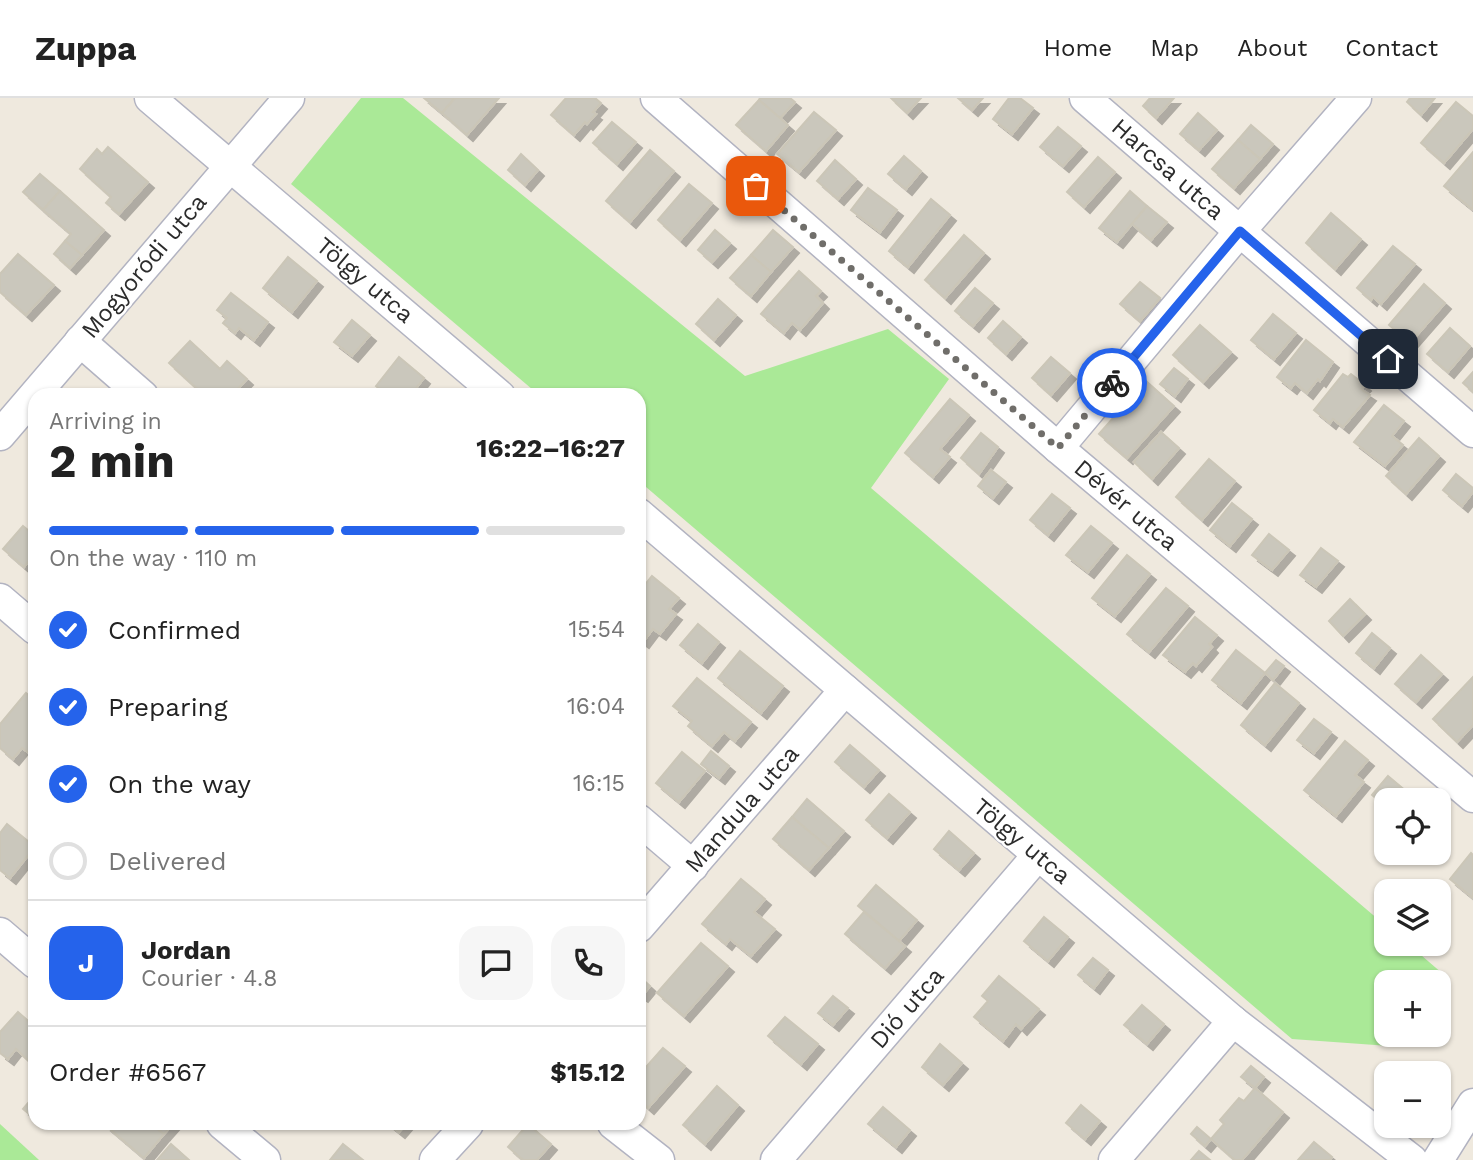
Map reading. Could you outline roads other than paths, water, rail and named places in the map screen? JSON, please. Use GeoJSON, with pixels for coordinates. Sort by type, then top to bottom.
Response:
{"type":"FeatureCollection","features":[{"type":"Feature","properties":{"kind":"street","name":"Tölgy utca"},"geometry":{"type":"LineString","coordinates":[[150,98],[491,388]]}},
{"type":"Feature","properties":{"kind":"street","name":"Mogyoródi utca"},"geometry":{"type":"LineString","coordinates":[[40,388],[289,98]]}},
{"type":"Feature","properties":{"kind":"street","name":"Dévér utca"},"geometry":{"type":"LineString","coordinates":[[656,98],[1058,448],[1473,797]]}},
{"type":"Feature","properties":{"kind":"street","name":"Harcsa utca"},"geometry":{"type":"LineString","coordinates":[[1085,98],[1473,432]]}},
{"type":"Feature","properties":{"kind":"street"},"geometry":{"type":"LineString","coordinates":[[1058,448],[1240,231],[1356,98]]}},
{"type":"Feature","properties":{"kind":"street"},"geometry":{"type":"LineString","coordinates":[[80,341],[134,388]]}},
{"type":"Feature","properties":{"kind":"street","name":"Mogyoródi utca"},"geometry":{"type":"LineString","coordinates":[[0,435],[28,402]]}},
{"type":"Feature","properties":{"kind":"street","name":"Tölgy utca"},"geometry":{"type":"LineString","coordinates":[[646,520],[1233,1021],[1412,1160]]}},
{"type":"Feature","properties":{"kind":"street"},"geometry":{"type":"LineString","coordinates":[[0,599],[28,623]]}},
{"type":"Feature","properties":{"kind":"street","name":"Mandula utca"},"geometry":{"type":"LineString","coordinates":[[646,919],[845,690]]}},
{"type":"Feature","properties":{"kind":"street"},"geometry":{"type":"LineString","coordinates":[[646,826],[693,866]]}},
{"type":"Feature","properties":{"kind":"street","name":"Dió utca"},"geometry":{"type":"LineString","coordinates":[[776,1160],[1038,855]]}},
{"type":"Feature","properties":{"kind":"street"},"geometry":{"type":"LineString","coordinates":[[0,933],[28,957]]}},
{"type":"Feature","properties":{"kind":"street"},"geometry":{"type":"LineString","coordinates":[[1114,1160],[1233,1021]]}},
{"type":"Feature","properties":{"kind":"street"},"geometry":{"type":"LineString","coordinates":[[1438,1160],[1473,1104]]}},
{"type":"Feature","properties":{"kind":"street"},"geometry":{"type":"LineString","coordinates":[[229,1130],[265,1160]]}},
{"type":"Feature","properties":{"kind":"street"},"geometry":{"type":"LineString","coordinates":[[435,1160],[462,1130]]}},
{"type":"Feature","properties":{"kind":"street"},"geometry":{"type":"LineString","coordinates":[[622,1130],[659,1160]]}}]}
